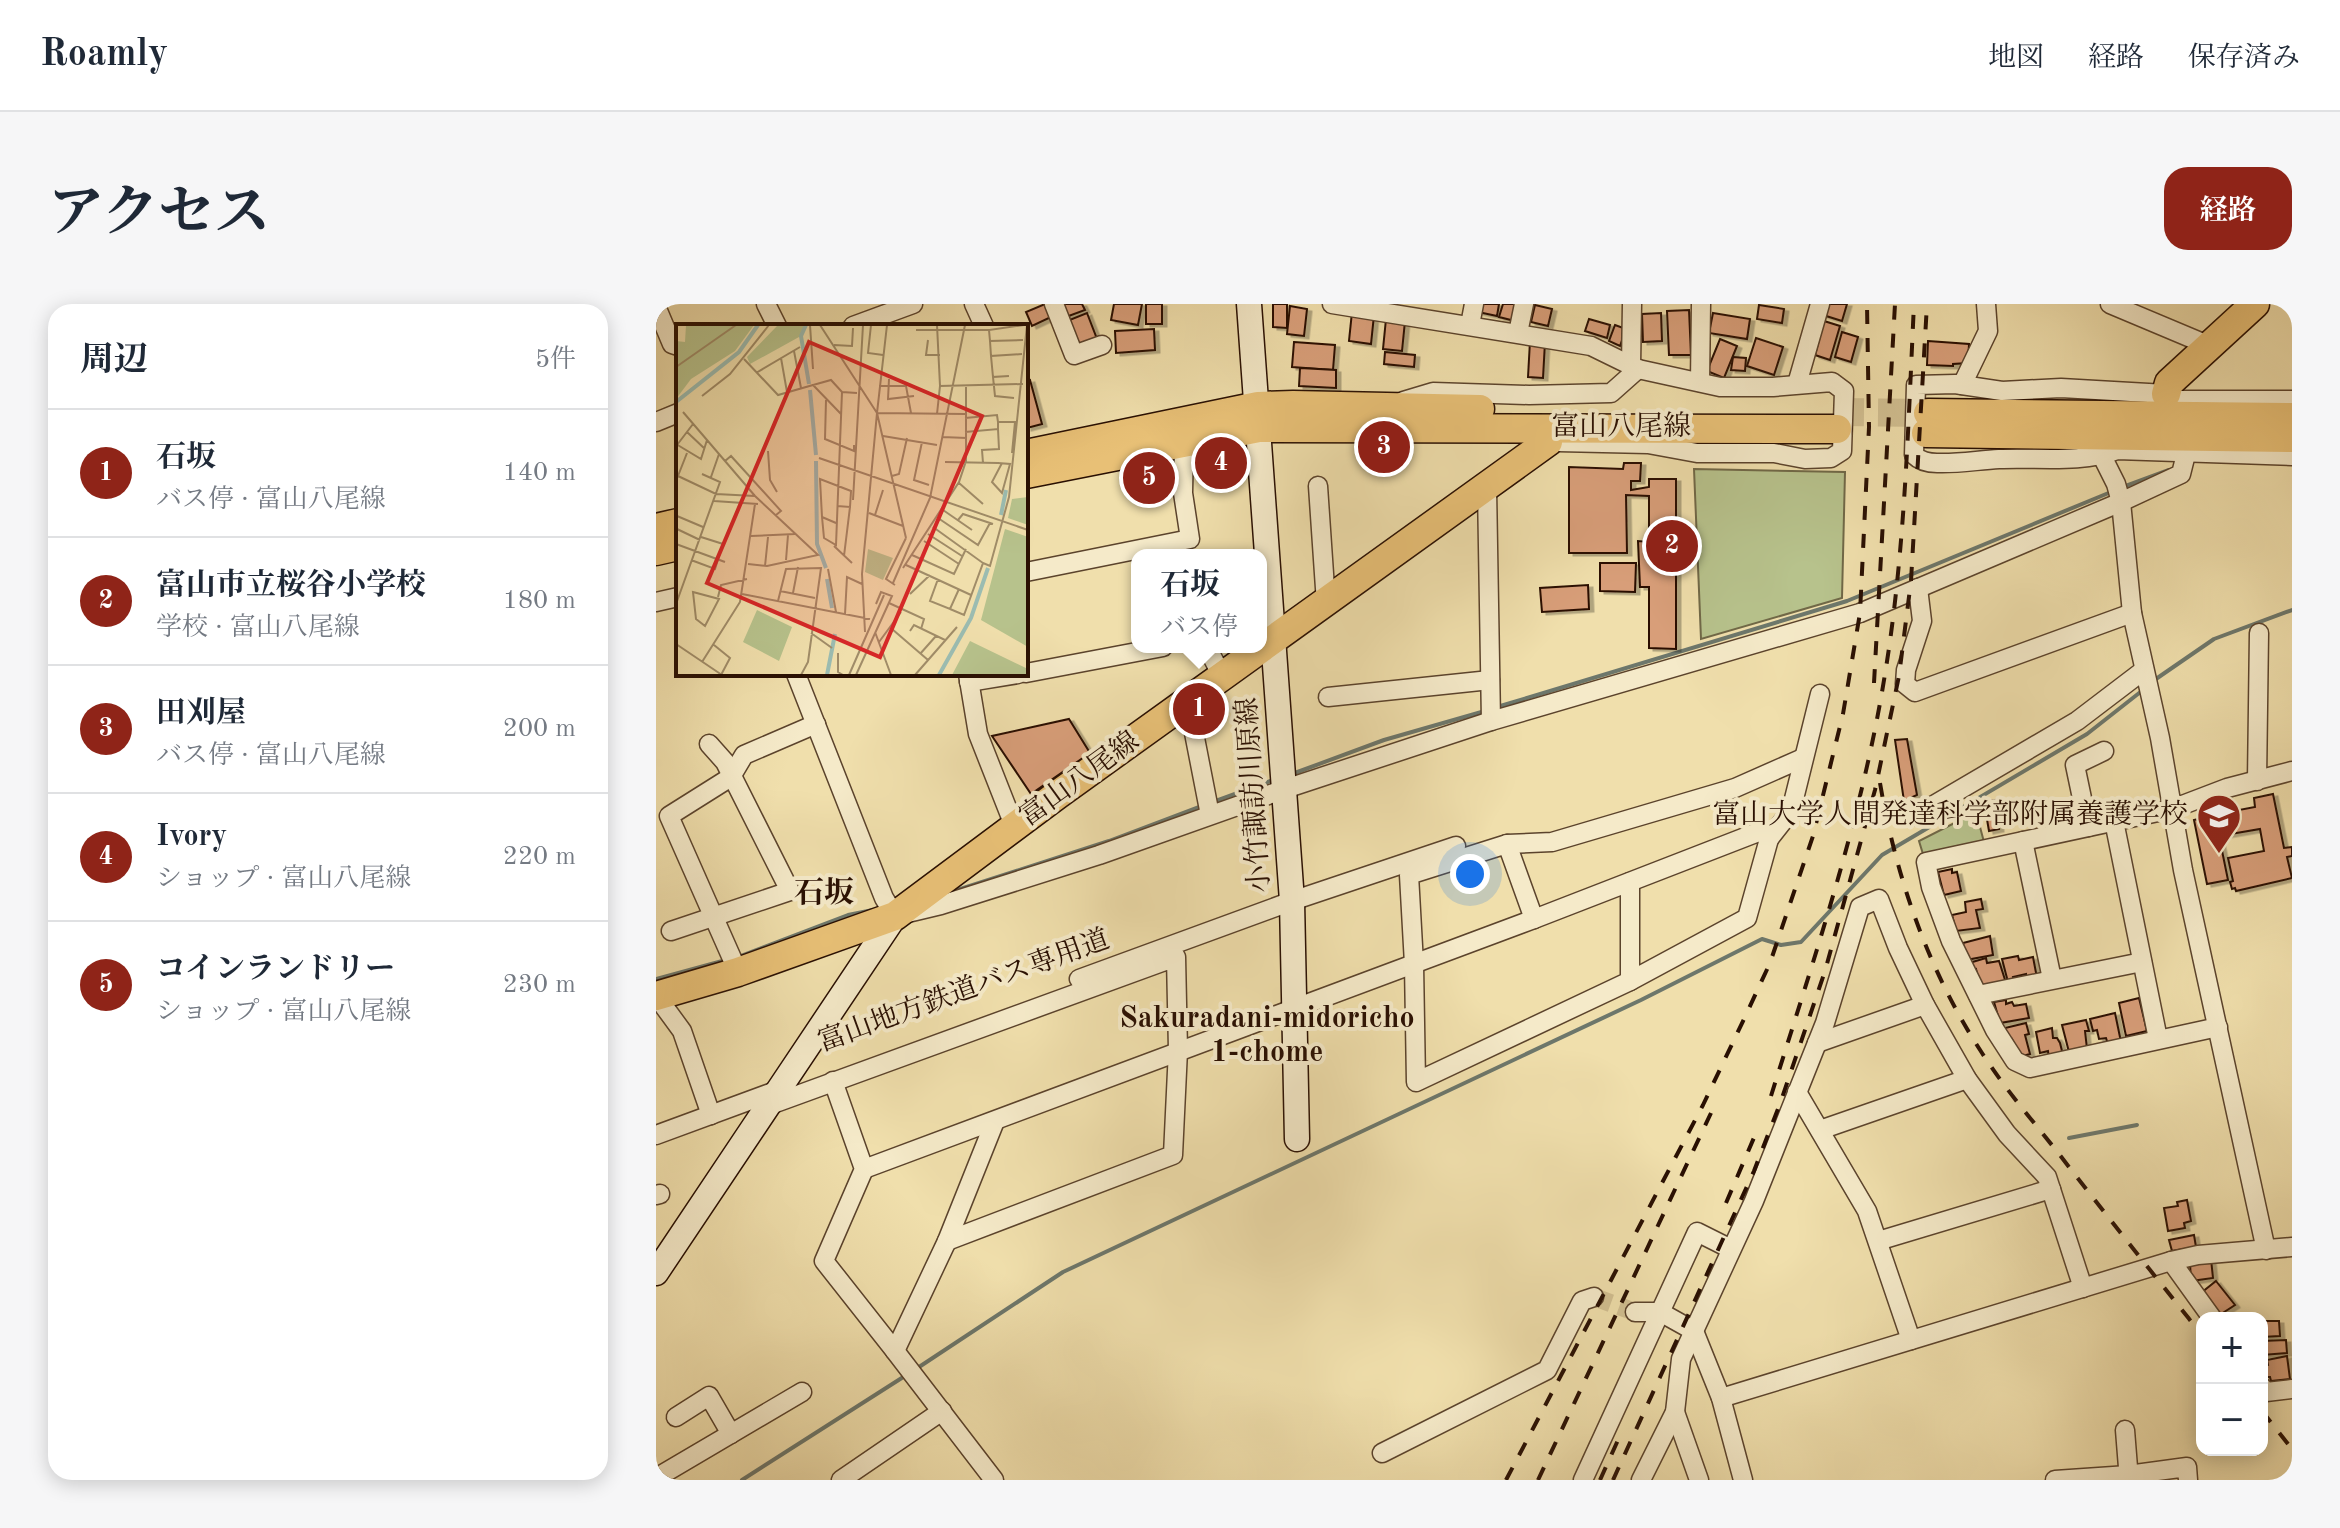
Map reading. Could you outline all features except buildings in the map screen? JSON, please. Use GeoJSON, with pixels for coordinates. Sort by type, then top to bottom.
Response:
{"type":"FeatureCollection","features":[{"type":"Feature","properties":{"kind":"main road","name":"小竹諏訪川原線"},"geometry":{"type":"LineString","coordinates":[[1249,304],[1292,901],[1297,1139]]}},
{"type":"Feature","properties":{"kind":"main road"},"geometry":{"type":"LineString","coordinates":[[2166,394],[2169,383],[2255,304]]}},
{"type":"Feature","properties":{"kind":"main road","name":"富山八尾線"},"geometry":{"type":"LineString","coordinates":[[1028,454],[1259,417],[1383,406],[1836,420],[1259,417],[1184,443],[1028,474]]}},
{"type":"Feature","properties":{"kind":"main road"},"geometry":{"type":"LineString","coordinates":[[2292,417],[1927,423],[2292,438]]}},
{"type":"Feature","properties":{"kind":"main road","name":"富山八尾線"},"geometry":{"type":"LineString","coordinates":[[1267,646],[1548,442]]}},
{"type":"Feature","properties":{"kind":"main road"},"geometry":{"type":"LineString","coordinates":[[656,528],[676,523]]}},
{"type":"Feature","properties":{"kind":"main road"},"geometry":{"type":"LineString","coordinates":[[656,551],[676,546]]}},
{"type":"Feature","properties":{"kind":"main road","name":"富山八尾線"},"geometry":{"type":"LineString","coordinates":[[658,995],[738,972],[895,916],[1257,653]]}},
{"type":"Feature","properties":{"kind":"main road"},"geometry":{"type":"LineString","coordinates":[[656,1273],[895,916]]}},
{"type":"Feature","properties":{"kind":"street"},"geometry":{"type":"LineString","coordinates":[[766,304],[776,324]]}},
{"type":"Feature","properties":{"kind":"street"},"geometry":{"type":"LineString","coordinates":[[858,324],[913,304]]}},
{"type":"Feature","properties":{"kind":"street"},"geometry":{"type":"LineString","coordinates":[[974,304],[983,324]]}},
{"type":"Feature","properties":{"kind":"street"},"geometry":{"type":"LineString","coordinates":[[1054,304],[1074,355],[1102,345]]}},
{"type":"Feature","properties":{"kind":"street"},"geometry":{"type":"LineString","coordinates":[[1332,304],[1416,310],[1470,325],[1591,346],[1634,368],[1720,387],[1832,382],[1844,391],[1842,451],[1831,458],[1805,459],[1774,453],[1697,453],[1648,444],[1548,442]]}},
{"type":"Feature","properties":{"kind":"street"},"geometry":{"type":"LineString","coordinates":[[1470,325],[1474,304]]}},
{"type":"Feature","properties":{"kind":"street"},"geometry":{"type":"LineString","coordinates":[[1518,333],[1524,304]]}},
{"type":"Feature","properties":{"kind":"street"},"geometry":{"type":"LineString","coordinates":[[1383,406],[1433,392],[1529,395],[1611,393],[1634,368],[1632,304]]}},
{"type":"Feature","properties":{"kind":"street"},"geometry":{"type":"LineString","coordinates":[[1700,382],[1701,304]]}},
{"type":"Feature","properties":{"kind":"street"},"geometry":{"type":"LineString","coordinates":[[1797,384],[1820,304]]}},
{"type":"Feature","properties":{"kind":"street"},"geometry":{"type":"LineString","coordinates":[[1962,385],[1988,331],[1986,304]]}},
{"type":"Feature","properties":{"kind":"street"},"geometry":{"type":"LineString","coordinates":[[2110,304],[2210,346]]}},
{"type":"Feature","properties":{"kind":"street"},"geometry":{"type":"LineString","coordinates":[[656,306],[672,344],[676,345]]}},
{"type":"Feature","properties":{"kind":"street"},"geometry":{"type":"LineString","coordinates":[[2292,400],[2180,400],[2166,394],[2061,388],[2002,391],[1962,385],[1916,385],[1914,455],[1919,460],[1934,464],[2002,458],[2059,460],[2072,456],[2102,456],[2117,450],[2292,456]]}},
{"type":"Feature","properties":{"kind":"street"},"geometry":{"type":"LineString","coordinates":[[656,422],[676,414]]}},
{"type":"Feature","properties":{"kind":"street"},"geometry":{"type":"LineString","coordinates":[[1140,549],[1190,539],[1183,493],[1184,443]]}},
{"type":"Feature","properties":{"kind":"street"},"geometry":{"type":"LineString","coordinates":[[797,676],[884,898],[895,916],[1070,865],[1491,721],[1860,613],[2119,494],[2181,474],[2186,454]]}},
{"type":"Feature","properties":{"kind":"street"},"geometry":{"type":"LineString","coordinates":[[2102,456],[2119,494],[2132,613],[2266,1250]]}},
{"type":"Feature","properties":{"kind":"street"},"geometry":{"type":"LineString","coordinates":[[1318,486],[1326,603]]}},
{"type":"Feature","properties":{"kind":"street"},"geometry":{"type":"LineString","coordinates":[[1487,488],[1491,721]]}},
{"type":"Feature","properties":{"kind":"street"},"geometry":{"type":"LineString","coordinates":[[1028,572],[1131,551]]}},
{"type":"Feature","properties":{"kind":"street"},"geometry":{"type":"LineString","coordinates":[[1918,588],[1922,621],[1906,670],[1905,684],[1915,692],[2132,613]]}},
{"type":"Feature","properties":{"kind":"street"},"geometry":{"type":"LineString","coordinates":[[656,602],[676,597]]}},
{"type":"Feature","properties":{"kind":"street"},"geometry":{"type":"LineString","coordinates":[[2257,781],[2259,633]]}},
{"type":"Feature","properties":{"kind":"street"},"geometry":{"type":"LineString","coordinates":[[1028,673],[1131,653]]}},
{"type":"Feature","properties":{"kind":"street"},"geometry":{"type":"LineString","coordinates":[[1210,653],[1223,678]]}},
{"type":"Feature","properties":{"kind":"street"},"geometry":{"type":"LineString","coordinates":[[1915,816],[2077,721],[2144,670]]}},
{"type":"Feature","properties":{"kind":"street"},"geometry":{"type":"LineString","coordinates":[[993,676],[968,678],[978,734],[1015,828]]}},
{"type":"Feature","properties":{"kind":"street"},"geometry":{"type":"LineString","coordinates":[[1328,697],[1490,680]]}},
{"type":"Feature","properties":{"kind":"street"},"geometry":{"type":"LineString","coordinates":[[1803,758],[1735,788],[1552,842],[1507,844],[1409,875],[1416,1082],[1630,981],[1747,918],[1769,839],[1791,811],[1820,694]]}},
{"type":"Feature","properties":{"kind":"street"},"geometry":{"type":"LineString","coordinates":[[1188,702],[1210,815]]}},
{"type":"Feature","properties":{"kind":"street"},"geometry":{"type":"LineString","coordinates":[[738,972],[669,816],[731,777],[744,755],[816,724]]}},
{"type":"Feature","properties":{"kind":"street"},"geometry":{"type":"LineString","coordinates":[[671,931],[790,891],[725,762],[709,744]]}},
{"type":"Feature","properties":{"kind":"street"},"geometry":{"type":"LineString","coordinates":[[2088,827],[2075,765],[2104,751]]}},
{"type":"Feature","properties":{"kind":"street"},"geometry":{"type":"LineString","coordinates":[[2218,1027],[2030,1068],[2015,1061],[1995,1030],[1951,941],[1931,887],[1926,862],[2172,809],[2227,788],[2292,771]]}},
{"type":"Feature","properties":{"kind":"street"},"geometry":{"type":"LineString","coordinates":[[2114,821],[2158,1039]]}},
{"type":"Feature","properties":{"kind":"street"},"geometry":{"type":"LineString","coordinates":[[864,1169],[1761,831],[1769,839]]}},
{"type":"Feature","properties":{"kind":"street"},"geometry":{"type":"LineString","coordinates":[[2023,841],[2052,979]]}},
{"type":"Feature","properties":{"kind":"street"},"geometry":{"type":"LineString","coordinates":[[1507,844],[1534,919]]}},
{"type":"Feature","properties":{"kind":"street","name":"富山地方鉄道バス専用道"},"geometry":{"type":"LineString","coordinates":[[656,1135],[711,1115],[773,1098],[1292,901],[1456,846]]}},
{"type":"Feature","properties":{"kind":"street"},"geometry":{"type":"LineString","coordinates":[[1630,882],[1630,981]]}},
{"type":"Feature","properties":{"kind":"street"},"geometry":{"type":"LineString","coordinates":[[1641,1480],[1675,1412],[1681,1359],[1754,1201],[1817,1043],[1860,907],[1879,899],[1925,1005],[1967,1079],[2007,1134],[2047,1177],[2083,1288]]}},
{"type":"Feature","properties":{"kind":"street"},"geometry":{"type":"LineString","coordinates":[[773,1098],[833,1081],[1176,957],[1178,1050],[1173,1155],[947,1241]]}},
{"type":"Feature","properties":{"kind":"street"},"geometry":{"type":"LineString","coordinates":[[1978,995],[2142,962]]}},
{"type":"Feature","properties":{"kind":"street"},"geometry":{"type":"LineString","coordinates":[[658,995],[682,1031],[711,1115]]}},
{"type":"Feature","properties":{"kind":"street"},"geometry":{"type":"LineString","coordinates":[[1817,1043],[1925,1005]]}},
{"type":"Feature","properties":{"kind":"street"},"geometry":{"type":"LineString","coordinates":[[1820,1130],[1967,1079]]}},
{"type":"Feature","properties":{"kind":"street"},"geometry":{"type":"LineString","coordinates":[[833,1081],[864,1169],[824,1261],[994,1480]]}},
{"type":"Feature","properties":{"kind":"street"},"geometry":{"type":"LineString","coordinates":[[1797,1092],[1867,1211],[1911,1340]]}},
{"type":"Feature","properties":{"kind":"street"},"geometry":{"type":"LineString","coordinates":[[895,1351],[947,1241],[995,1121]]}},
{"type":"Feature","properties":{"kind":"street"},"geometry":{"type":"LineString","coordinates":[[1878,1241],[2051,1189]]}},
{"type":"Feature","properties":{"kind":"street"},"geometry":{"type":"LineString","coordinates":[[1583,1480],[1697,1232],[1731,1249]]}},
{"type":"Feature","properties":{"kind":"street"},"geometry":{"type":"LineString","coordinates":[[1721,1398],[2171,1261],[2198,1255],[2292,1247]]}},
{"type":"Feature","properties":{"kind":"street"},"geometry":{"type":"LineString","coordinates":[[2171,1261],[2208,1312]]}},
{"type":"Feature","properties":{"kind":"street"},"geometry":{"type":"LineString","coordinates":[[1382,1453],[1547,1370],[1582,1301],[1594,1297]]}},
{"type":"Feature","properties":{"kind":"street"},"geometry":{"type":"LineString","coordinates":[[1635,1312],[1660,1312],[1694,1331],[1721,1398],[1743,1480]]}},
{"type":"Feature","properties":{"kind":"street"},"geometry":{"type":"LineString","coordinates":[[2268,1392],[2292,1389]]}},
{"type":"Feature","properties":{"kind":"street"},"geometry":{"type":"LineString","coordinates":[[656,1478],[802,1392]]}},
{"type":"Feature","properties":{"kind":"street"},"geometry":{"type":"LineString","coordinates":[[676,1417],[709,1396],[731,1434]]}},
{"type":"Feature","properties":{"kind":"street"},"geometry":{"type":"LineString","coordinates":[[841,1480],[942,1411]]}},
{"type":"Feature","properties":{"kind":"street"},"geometry":{"type":"LineString","coordinates":[[1675,1412],[1699,1480]]}},
{"type":"Feature","properties":{"kind":"street"},"geometry":{"type":"LineString","coordinates":[[2125,1430],[2129,1478]]}},
{"type":"Feature","properties":{"kind":"street"},"geometry":{"type":"LineString","coordinates":[[2055,1480],[2129,1478],[2187,1467],[2188,1480]]}},
{"type":"Feature","properties":{"kind":"green space"},"geometry":{"type":"Polygon","coordinates":[[[1694,469],[1845,472],[1842,598],[1701,639],[1694,469]]]}},
{"type":"Feature","properties":{"kind":"green space"},"geometry":{"type":"Polygon","coordinates":[[[1976,812],[1984,842],[1923,854],[1919,841],[1976,812]]]}},
{"type":"Feature","properties":{"kind":"waterway"},"geometry":{"type":"LineString","coordinates":[[2123,487],[2169,470]]}},
{"type":"Feature","properties":{"kind":"waterway"},"geometry":{"type":"LineString","coordinates":[[1497,707],[1847,601],[2111,492]]}},
{"type":"Feature","properties":{"kind":"waterway"},"geometry":{"type":"LineString","coordinates":[[2153,681],[2214,639],[2292,610]]}},
{"type":"Feature","properties":{"kind":"waterway"},"geometry":{"type":"LineString","coordinates":[[916,1369],[1063,1272],[1641,1000],[1762,939],[1781,945],[1801,942],[1882,855],[2087,734],[2143,690]]}},
{"type":"Feature","properties":{"kind":"waterway"},"geometry":{"type":"LineString","coordinates":[[1292,774],[1384,740],[1485,711]]}},
{"type":"Feature","properties":{"kind":"waterway"},"geometry":{"type":"LineString","coordinates":[[1213,802],[1276,779]]}},
{"type":"Feature","properties":{"kind":"waterway"},"geometry":{"type":"LineString","coordinates":[[948,893],[1109,841],[1204,805]]}},
{"type":"Feature","properties":{"kind":"waterway"},"geometry":{"type":"LineString","coordinates":[[738,957],[848,915],[873,910]]}},
{"type":"Feature","properties":{"kind":"waterway"},"geometry":{"type":"LineString","coordinates":[[656,979],[726,960]]}},
{"type":"Feature","properties":{"kind":"waterway"},"geometry":{"type":"LineString","coordinates":[[2069,1138],[2137,1125]]}},
{"type":"Feature","properties":{"kind":"waterway"},"geometry":{"type":"LineString","coordinates":[[742,1480],[908,1374]]}},
{"type":"Feature","properties":{"kind":"tunnel"},"geometry":{"type":"LineString","coordinates":[[1836,412],[1928,413]]}},
{"type":"Feature","properties":{"kind":"tunnel"},"geometry":{"type":"LineString","coordinates":[[1594,1297],[1635,1312]]}},
{"type":"Feature","properties":{"kind":"railway"},"geometry":{"type":"LineString","coordinates":[[1506,1480],[1703,1105],[1744,1019],[1770,963],[1813,836],[1843,714],[1860,613],[1869,427],[1867,304]]}},
{"type":"Feature","properties":{"kind":"railway"},"geometry":{"type":"LineString","coordinates":[[1874,683],[1895,304]]}},
{"type":"Feature","properties":{"kind":"railway"},"geometry":{"type":"LineString","coordinates":[[1771,1096],[1850,834],[1885,674],[1901,536],[1914,304]]}},
{"type":"Feature","properties":{"kind":"railway"},"geometry":{"type":"LineString","coordinates":[[1613,1480],[1754,1171],[1781,1101],[1825,971],[1875,790],[1899,676],[1911,581],[1927,304]]}},
{"type":"Feature","properties":{"kind":"railway"},"geometry":{"type":"LineString","coordinates":[[1880,783],[1905,889],[1931,957],[1963,1022],[2010,1092],[2196,1327]]}},
{"type":"Feature","properties":{"kind":"railway"},"geometry":{"type":"LineString","coordinates":[[1538,1480],[1711,1113]]}},
{"type":"Feature","properties":{"kind":"railway"},"geometry":{"type":"LineString","coordinates":[[1726,1203],[1759,1126]]}},
{"type":"Feature","properties":{"kind":"railway"},"geometry":{"type":"LineString","coordinates":[[2268,1419],[2292,1449]]}},
{"type":"Feature","properties":{"kind":"railway"},"geometry":{"type":"LineString","coordinates":[[1600,1480],[1618,1440]]}},
{"type":"Feature","properties":{"kind":"place","name":"田刈屋"},"geometry":{"type":"Point","coordinates":[1384,447]}},
{"type":"Feature","properties":{"kind":"place","name":"Ivory"},"geometry":{"type":"Point","coordinates":[1221,463]}},
{"type":"Feature","properties":{"kind":"place","name":"コインランドリー"},"geometry":{"type":"Point","coordinates":[1149,478]}},
{"type":"Feature","properties":{"kind":"place","name":"富山市立桜谷小学校"},"geometry":{"type":"Point","coordinates":[1672,546]}},
{"type":"Feature","properties":{"kind":"place","name":"石坂"},"geometry":{"type":"Point","coordinates":[1199,709]}},
{"type":"Feature","properties":{"kind":"place","name":"富山大学人間発達科学部附属養護学校"},"geometry":{"type":"Point","coordinates":[2219,855]}},
{"type":"Feature","properties":{"kind":"district","name":"石坂"},"geometry":{"type":"Point","coordinates":[824,894]}},
{"type":"Feature","properties":{"kind":"district","name":"Sakuradani-midoricho 1-chome"},"geometry":{"type":"Point","coordinates":[1267,1036]}}]}
